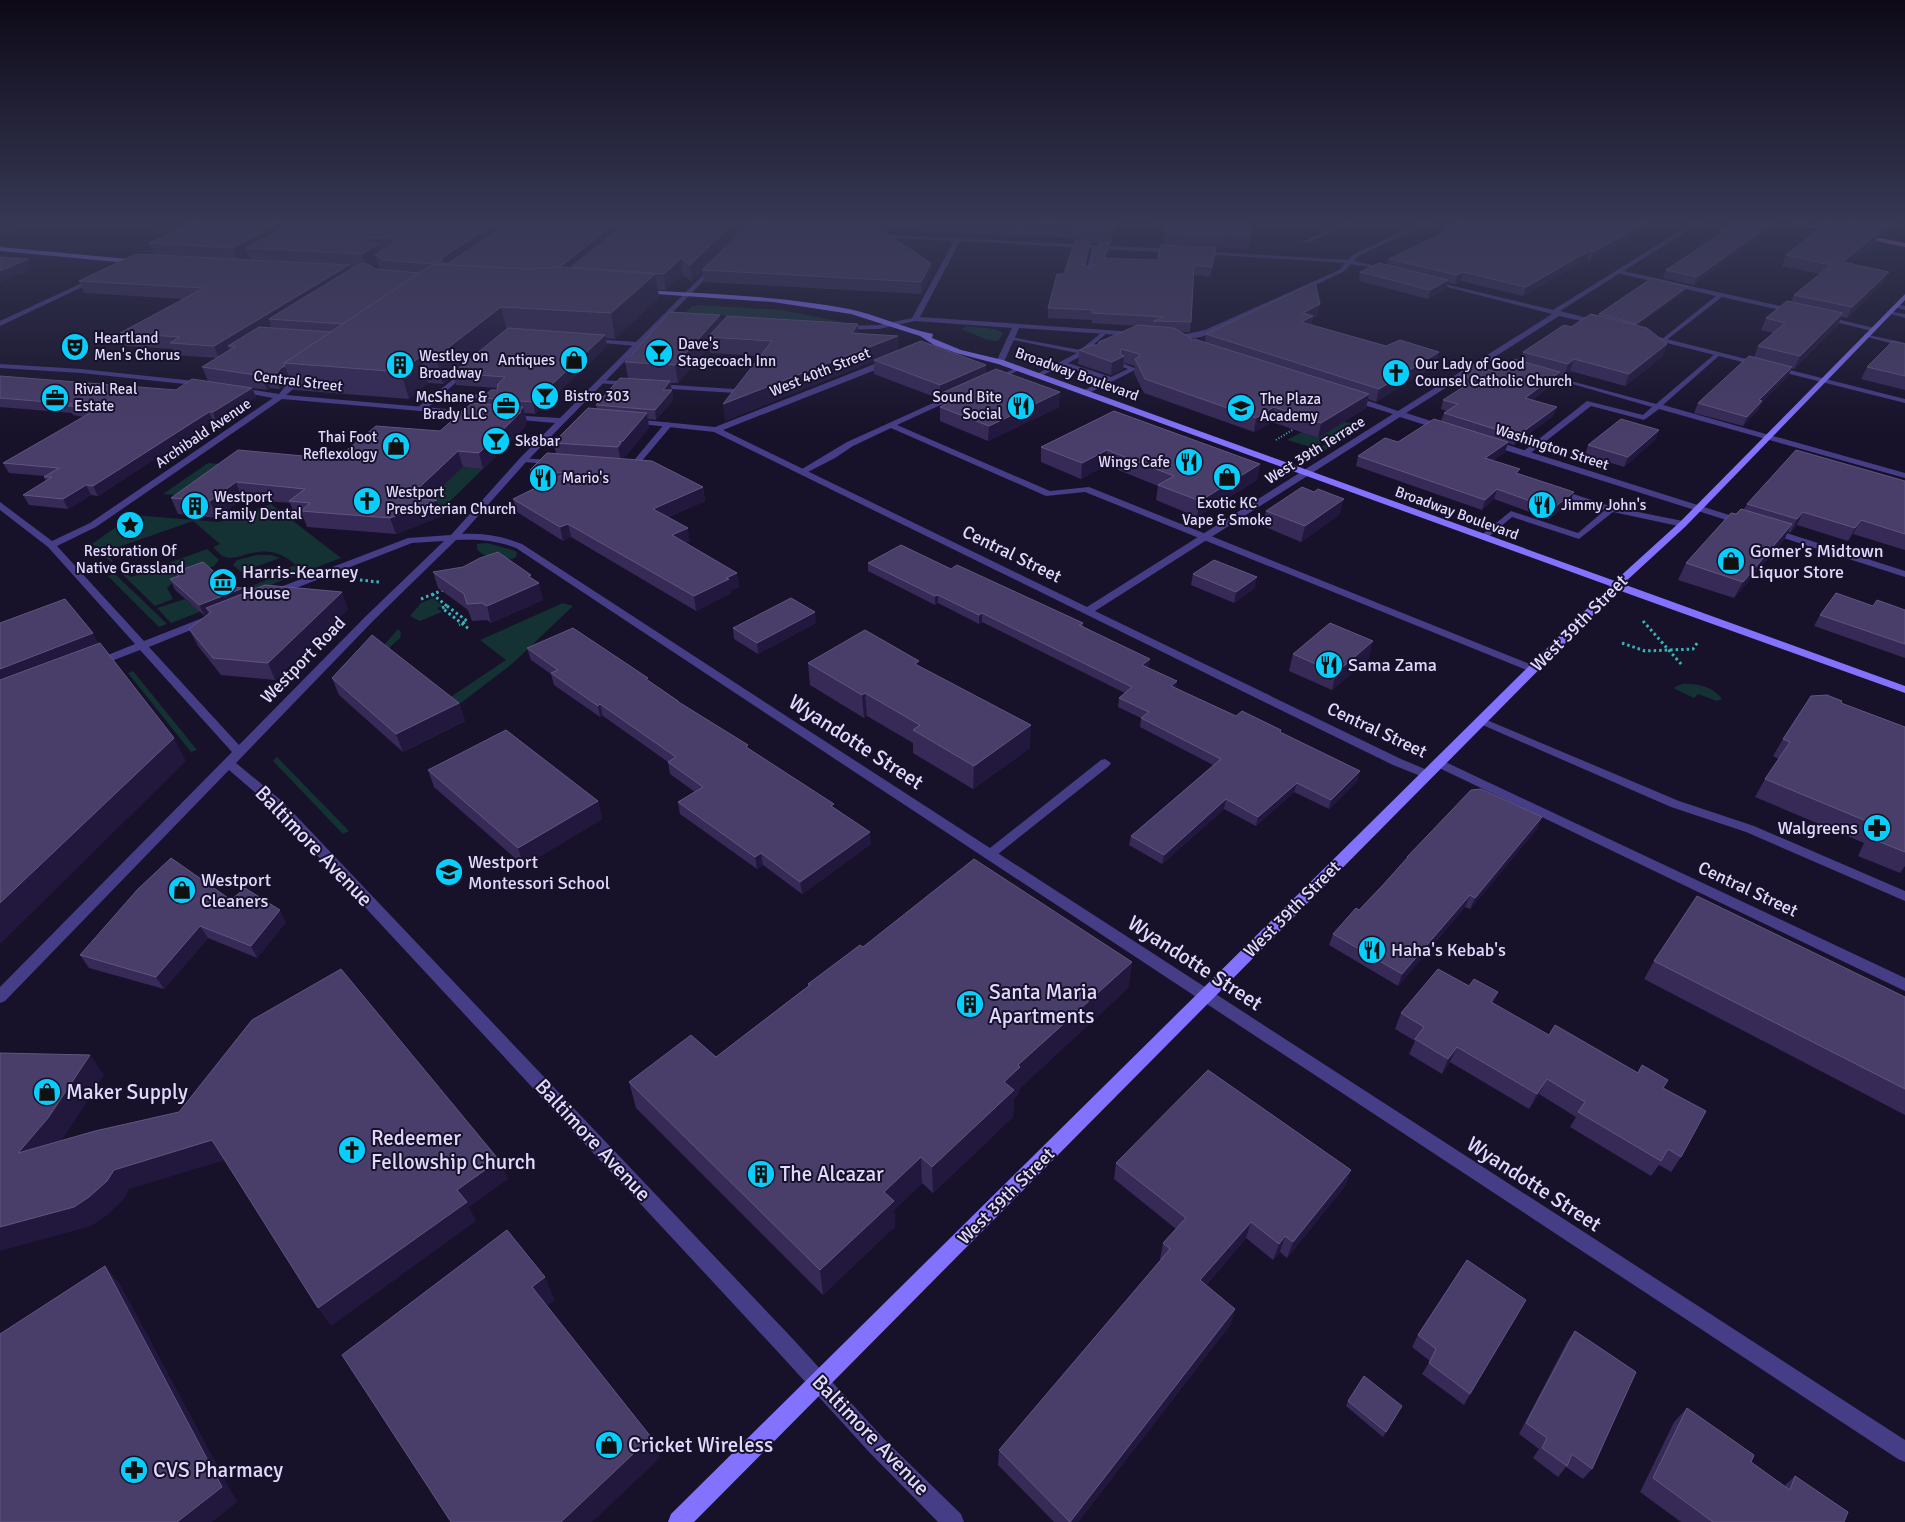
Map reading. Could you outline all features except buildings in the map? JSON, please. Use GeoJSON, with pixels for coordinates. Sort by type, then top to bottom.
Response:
{"type":"FeatureCollection","features":[{"type":"Feature","properties":{"kind":"main road","name":"Broadway Boulevard"},"geometry":{"type":"LineString","coordinates":[[631,292],[797,303],[852,312],[922,334],[949,340],[988,354],[1000,362]]}},
{"type":"Feature","properties":{"kind":"main road","name":"West 39th Street"},"geometry":{"type":"LineString","coordinates":[[679,1522],[1616,586],[1683,524],[1905,297]]}},
{"type":"Feature","properties":{"kind":"main road","name":"Broadway Boulevard"},"geometry":{"type":"LineString","coordinates":[[922,334],[935,342],[978,358],[1000,362],[1905,690]]}},
{"type":"Feature","properties":{"kind":"street"},"geometry":{"type":"LineString","coordinates":[[0,324],[67,292]]}},
{"type":"Feature","properties":{"kind":"street","name":"Westport Road"},"geometry":{"type":"LineString","coordinates":[[0,997],[370,618],[453,538],[523,460],[689,292]]}},
{"type":"Feature","properties":{"kind":"street"},"geometry":{"type":"LineString","coordinates":[[915,319],[929,292]]}},
{"type":"Feature","properties":{"kind":"street"},"geometry":{"type":"LineString","coordinates":[[1189,345],[1171,337],[1196,336],[1208,332],[1294,292]]}},
{"type":"Feature","properties":{"kind":"street"},"geometry":{"type":"LineString","coordinates":[[1473,292],[1606,325]]}},
{"type":"Feature","properties":{"kind":"street","name":"West 39th Terrace"},"geometry":{"type":"LineString","coordinates":[[1087,612],[1588,292]]}},
{"type":"Feature","properties":{"kind":"street"},"geometry":{"type":"LineString","coordinates":[[664,317],[674,318]]}},
{"type":"Feature","properties":{"kind":"street"},"geometry":{"type":"LineString","coordinates":[[895,325],[915,319],[1140,335]]}},
{"type":"Feature","properties":{"kind":"street","name":"Broadway Boulevard"},"geometry":{"type":"LineString","coordinates":[[831,328],[860,330],[895,325]]}},
{"type":"Feature","properties":{"kind":"street"},"geometry":{"type":"LineString","coordinates":[[1000,362],[1016,326]]}},
{"type":"Feature","properties":{"kind":"street"},"geometry":{"type":"LineString","coordinates":[[1635,333],[1905,401]]}},
{"type":"Feature","properties":{"kind":"street"},"geometry":{"type":"LineString","coordinates":[[927,346],[935,342]]}},
{"type":"Feature","properties":{"kind":"street","name":"West 40th Street"},"geometry":{"type":"LineString","coordinates":[[716,430],[899,357]]}},
{"type":"Feature","properties":{"kind":"street"},"geometry":{"type":"LineString","coordinates":[[0,366],[211,385]]}},
{"type":"Feature","properties":{"kind":"street","name":"Archibald Avenue"},"geometry":{"type":"LineString","coordinates":[[51,545],[92,525],[281,396],[290,386],[313,370]]}},
{"type":"Feature","properties":{"kind":"street"},"geometry":{"type":"LineString","coordinates":[[188,382],[201,374]]}},
{"type":"Feature","properties":{"kind":"street","name":"Central Street"},"geometry":{"type":"LineString","coordinates":[[228,388],[294,399],[485,415]]}},
{"type":"Feature","properties":{"kind":"street"},"geometry":{"type":"LineString","coordinates":[[1337,394],[1454,431]]}},
{"type":"Feature","properties":{"kind":"street"},"geometry":{"type":"LineString","coordinates":[[504,416],[586,417]]}},
{"type":"Feature","properties":{"kind":"street","name":"Central Street"},"geometry":{"type":"LineString","coordinates":[[623,420],[716,430],[1087,612],[1428,775]]}},
{"type":"Feature","properties":{"kind":"street","name":"Washington Street"},"geometry":{"type":"LineString","coordinates":[[1481,439],[1905,574]]}},
{"type":"Feature","properties":{"kind":"street","name":"Baltimore Avenue"},"geometry":{"type":"LineString","coordinates":[[0,505],[51,545],[142,645],[234,758],[820,1382],[877,1446],[953,1522]]}},
{"type":"Feature","properties":{"kind":"street","name":"Wyandotte Street"},"geometry":{"type":"LineString","coordinates":[[453,538],[481,536],[501,539],[520,546],[988,854],[1208,995],[1905,1452]]}},
{"type":"Feature","properties":{"kind":"street"},"geometry":{"type":"LineString","coordinates":[[268,596],[411,540],[453,538]]}},
{"type":"Feature","properties":{"kind":"street"},"geometry":{"type":"LineString","coordinates":[[89,667],[223,614]]}},
{"type":"Feature","properties":{"kind":"street","name":"Central Street"},"geometry":{"type":"LineString","coordinates":[[1440,762],[1905,985]]}},
{"type":"Feature","properties":{"kind":"lane"},"geometry":{"type":"LineString","coordinates":[[1708,292],[1797,312]]}},
{"type":"Feature","properties":{"kind":"lane"},"geometry":{"type":"LineString","coordinates":[[1664,340],[1721,295]]}},
{"type":"Feature","properties":{"kind":"lane"},"geometry":{"type":"LineString","coordinates":[[1896,306],[1905,308]]}},
{"type":"Feature","properties":{"kind":"lane"},"geometry":{"type":"LineString","coordinates":[[1889,312],[1905,316]]}},
{"type":"Feature","properties":{"kind":"lane"},"geometry":{"type":"LineString","coordinates":[[1816,316],[1905,345]]}},
{"type":"Feature","properties":{"kind":"lane"},"geometry":{"type":"LineString","coordinates":[[1036,376],[1073,357],[1085,356],[1105,332]]}},
{"type":"Feature","properties":{"kind":"lane"},"geometry":{"type":"LineString","coordinates":[[1012,338],[1085,356]]}},
{"type":"Feature","properties":{"kind":"lane"},"geometry":{"type":"LineString","coordinates":[[587,340],[637,344]]}},
{"type":"Feature","properties":{"kind":"lane"},"geometry":{"type":"LineString","coordinates":[[1525,453],[1590,402],[1644,418],[1718,354]]}},
{"type":"Feature","properties":{"kind":"lane"},"geometry":{"type":"LineString","coordinates":[[1486,358],[1905,476]]}},
{"type":"Feature","properties":{"kind":"lane"},"geometry":{"type":"LineString","coordinates":[[1062,363],[1112,380]]}},
{"type":"Feature","properties":{"kind":"lane"},"geometry":{"type":"LineString","coordinates":[[421,409],[473,364]]}},
{"type":"Feature","properties":{"kind":"lane"},"geometry":{"type":"LineString","coordinates":[[1085,393],[1134,369],[1122,365]]}},
{"type":"Feature","properties":{"kind":"lane"},"geometry":{"type":"LineString","coordinates":[[989,382],[1018,369]]}},
{"type":"Feature","properties":{"kind":"lane"},"geometry":{"type":"LineString","coordinates":[[1112,370],[1124,374]]}},
{"type":"Feature","properties":{"kind":"lane"},"geometry":{"type":"LineString","coordinates":[[651,385],[735,391],[746,386],[751,379]]}},
{"type":"Feature","properties":{"kind":"lane"},"geometry":{"type":"LineString","coordinates":[[601,382],[642,385]]}},
{"type":"Feature","properties":{"kind":"lane"},"geometry":{"type":"LineString","coordinates":[[801,472],[850,444],[963,393]]}},
{"type":"Feature","properties":{"kind":"lane"},"geometry":{"type":"LineString","coordinates":[[439,394],[496,398]]}},
{"type":"Feature","properties":{"kind":"lane"},"geometry":{"type":"LineString","coordinates":[[622,466],[632,467],[670,424]]}},
{"type":"Feature","properties":{"kind":"lane"},"geometry":{"type":"LineString","coordinates":[[890,426],[1050,494],[1086,490],[1533,669]]}},
{"type":"Feature","properties":{"kind":"lane"},"geometry":{"type":"LineString","coordinates":[[523,460],[558,462]]}},
{"type":"Feature","properties":{"kind":"lane"},"geometry":{"type":"LineString","coordinates":[[1548,488],[1611,509],[1683,524]]}},
{"type":"Feature","properties":{"kind":"lane"},"geometry":{"type":"LineString","coordinates":[[1482,538],[1511,514],[1580,536],[1611,509]]}},
{"type":"Feature","properties":{"kind":"lane"},"geometry":{"type":"LineString","coordinates":[[1482,720],[1675,804],[1750,829],[1905,896]]}},
{"type":"Feature","properties":{"kind":"lane"},"geometry":{"type":"LineString","coordinates":[[988,854],[1104,763]]}},
{"type":"Feature","properties":{"kind":"path"},"geometry":{"type":"LineString","coordinates":[[1276,440],[1294,429]]}},
{"type":"Feature","properties":{"kind":"path"},"geometry":{"type":"LineString","coordinates":[[505,510],[513,509]]}},
{"type":"Feature","properties":{"kind":"path"},"geometry":{"type":"LineString","coordinates":[[421,599],[447,588]]}},
{"type":"Feature","properties":{"kind":"path"},"geometry":{"type":"LineString","coordinates":[[432,594],[467,621]]}},
{"type":"Feature","properties":{"kind":"path"},"geometry":{"type":"LineString","coordinates":[[447,606],[442,608],[460,624],[469,629]]}},
{"type":"Feature","properties":{"kind":"path"},"geometry":{"type":"LineString","coordinates":[[460,624],[471,619]]}},
{"type":"Feature","properties":{"kind":"path"},"geometry":{"type":"LineString","coordinates":[[1643,621],[1682,665]]}},
{"type":"Feature","properties":{"kind":"path"},"geometry":{"type":"LineString","coordinates":[[1622,643],[1645,651],[1693,649],[1698,642]]}},
{"type":"Feature","properties":{"kind":"green space"},"geometry":{"type":"Polygon","coordinates":[[[699,305],[782,310],[842,322],[835,324],[685,313],[691,307],[699,305]]]}},
{"type":"Feature","properties":{"kind":"green space"},"geometry":{"type":"Polygon","coordinates":[[[967,326],[995,329],[1003,333],[998,341],[988,340],[961,329],[967,326]]]}},
{"type":"Feature","properties":{"kind":"green space"},"geometry":{"type":"Polygon","coordinates":[[[1344,422],[1353,423],[1314,448],[1287,440],[1302,432],[1318,438],[1344,422]]]}},
{"type":"Feature","properties":{"kind":"green space"},"geometry":{"type":"Polygon","coordinates":[[[1358,424],[1364,426],[1324,451],[1316,453],[1311,450],[1316,450],[1358,424]]]}},
{"type":"Feature","properties":{"kind":"green space"},"geometry":{"type":"Polygon","coordinates":[[[405,462],[483,469],[444,507],[415,505],[431,497],[443,486],[405,462]]]}},
{"type":"Feature","properties":{"kind":"green space"},"geometry":{"type":"Polygon","coordinates":[[[208,463],[244,466],[201,497],[163,494],[208,463]]]}},
{"type":"Feature","properties":{"kind":"green space"},"geometry":{"type":"Polygon","coordinates":[[[271,504],[341,558],[171,623],[157,608],[185,599],[191,604],[205,604],[290,571],[287,568],[296,565],[283,556],[272,552],[259,552],[227,558],[213,547],[220,544],[193,521],[104,552],[113,561],[111,562],[92,544],[133,515],[219,522],[271,504]]]}},
{"type":"Feature","properties":{"kind":"green space"},"geometry":{"type":"Polygon","coordinates":[[[487,543],[513,550],[517,552],[516,557],[512,559],[484,555],[477,550],[477,544],[487,543]]]}},
{"type":"Feature","properties":{"kind":"green space"},"geometry":{"type":"Polygon","coordinates":[[[207,549],[219,560],[214,566],[175,580],[167,588],[173,599],[155,606],[119,571],[123,570],[131,577],[207,549]]]}},
{"type":"Feature","properties":{"kind":"green space"},"geometry":{"type":"Polygon","coordinates":[[[257,555],[271,555],[280,558],[241,572],[233,565],[237,560],[257,555]]]}},
{"type":"Feature","properties":{"kind":"green space"},"geometry":{"type":"Polygon","coordinates":[[[114,573],[167,624],[159,627],[108,576],[114,573]]]}},
{"type":"Feature","properties":{"kind":"green space"},"geometry":{"type":"Polygon","coordinates":[[[433,598],[443,606],[437,608],[442,612],[420,621],[410,616],[421,603],[433,598]]]}},
{"type":"Feature","properties":{"kind":"green space"},"geometry":{"type":"Polygon","coordinates":[[[563,603],[573,606],[512,664],[453,709],[378,652],[398,629],[401,632],[400,638],[388,649],[449,698],[506,660],[480,640],[563,603]]]}},
{"type":"Feature","properties":{"kind":"green space"},"geometry":{"type":"Polygon","coordinates":[[[133,671],[197,750],[191,752],[128,673],[133,671]]]}},
{"type":"Feature","properties":{"kind":"green space"},"geometry":{"type":"Polygon","coordinates":[[[1682,684],[1693,684],[1710,689],[1722,699],[1717,701],[1698,694],[1694,698],[1673,688],[1682,684]]]}},
{"type":"Feature","properties":{"kind":"green space"},"geometry":{"type":"Polygon","coordinates":[[[277,757],[349,831],[343,834],[273,761],[277,757]]]}},
{"type":"Feature","properties":{"kind":"place","name":"Heartland Men's Chorus"},"geometry":{"type":"Point","coordinates":[75,347]}},
{"type":"Feature","properties":{"kind":"place","name":"Dave's Stagecoach Inn"},"geometry":{"type":"Point","coordinates":[659,353]}},
{"type":"Feature","properties":{"kind":"place","name":"Antiques"},"geometry":{"type":"Point","coordinates":[574,360]}},
{"type":"Feature","properties":{"kind":"place","name":"Westley on Broadway"},"geometry":{"type":"Point","coordinates":[400,365]}},
{"type":"Feature","properties":{"kind":"place","name":"Our Lady of Good Counsel Catholic Church"},"geometry":{"type":"Point","coordinates":[1396,373]}},
{"type":"Feature","properties":{"kind":"place","name":"Bistro 303"},"geometry":{"type":"Point","coordinates":[545,396]}},
{"type":"Feature","properties":{"kind":"place","name":"Rival Real Estate"},"geometry":{"type":"Point","coordinates":[55,398]}},
{"type":"Feature","properties":{"kind":"place","name":"McShane & Brady LLC"},"geometry":{"type":"Point","coordinates":[506,406]}},
{"type":"Feature","properties":{"kind":"place","name":"Sound Bite Social"},"geometry":{"type":"Point","coordinates":[1021,406]}},
{"type":"Feature","properties":{"kind":"place","name":"The Plaza Academy"},"geometry":{"type":"Point","coordinates":[1241,408]}},
{"type":"Feature","properties":{"kind":"place","name":"Sk8bar"},"geometry":{"type":"Point","coordinates":[496,441]}},
{"type":"Feature","properties":{"kind":"place","name":"Thai Foot Reflexology"},"geometry":{"type":"Point","coordinates":[396,446]}},
{"type":"Feature","properties":{"kind":"place","name":"Wings Cafe"},"geometry":{"type":"Point","coordinates":[1189,462]}},
{"type":"Feature","properties":{"kind":"place","name":"Exotic KC Vape & Smoke"},"geometry":{"type":"Point","coordinates":[1227,477]}},
{"type":"Feature","properties":{"kind":"place","name":"Mario's"},"geometry":{"type":"Point","coordinates":[543,478]}},
{"type":"Feature","properties":{"kind":"place","name":"Westport Presbyterian Church"},"geometry":{"type":"Point","coordinates":[367,501]}},
{"type":"Feature","properties":{"kind":"place","name":"Jimmy John's"},"geometry":{"type":"Point","coordinates":[1542,505]}},
{"type":"Feature","properties":{"kind":"place","name":"Westport Family Dental"},"geometry":{"type":"Point","coordinates":[195,506]}},
{"type":"Feature","properties":{"kind":"place","name":"Restoration Of Native Grassland"},"geometry":{"type":"Point","coordinates":[130,525]}},
{"type":"Feature","properties":{"kind":"place","name":"Gomer's Midtown Liquor Store"},"geometry":{"type":"Point","coordinates":[1731,561]}},
{"type":"Feature","properties":{"kind":"place","name":"Harris-Kearney House"},"geometry":{"type":"Point","coordinates":[223,582]}},
{"type":"Feature","properties":{"kind":"place","name":"Sama Zama"},"geometry":{"type":"Point","coordinates":[1329,665]}},
{"type":"Feature","properties":{"kind":"place","name":"Walgreens"},"geometry":{"type":"Point","coordinates":[1877,828]}},
{"type":"Feature","properties":{"kind":"place","name":"Westport Montessori School"},"geometry":{"type":"Point","coordinates":[449,872]}},
{"type":"Feature","properties":{"kind":"place","name":"Westport Cleaners"},"geometry":{"type":"Point","coordinates":[182,890]}},
{"type":"Feature","properties":{"kind":"place","name":"Haha's Kebab's"},"geometry":{"type":"Point","coordinates":[1372,950]}},
{"type":"Feature","properties":{"kind":"place","name":"Santa Maria Apartments"},"geometry":{"type":"Point","coordinates":[970,1004]}},
{"type":"Feature","properties":{"kind":"place","name":"Maker Supply"},"geometry":{"type":"Point","coordinates":[47,1092]}},
{"type":"Feature","properties":{"kind":"place","name":"Redeemer Fellowship Church"},"geometry":{"type":"Point","coordinates":[352,1150]}},
{"type":"Feature","properties":{"kind":"place","name":"The Alcazar"},"geometry":{"type":"Point","coordinates":[761,1174]}},
{"type":"Feature","properties":{"kind":"place","name":"Cricket Wireless"},"geometry":{"type":"Point","coordinates":[609,1445]}},
{"type":"Feature","properties":{"kind":"place","name":"CVS Pharmacy"},"geometry":{"type":"Point","coordinates":[134,1470]}}]}
